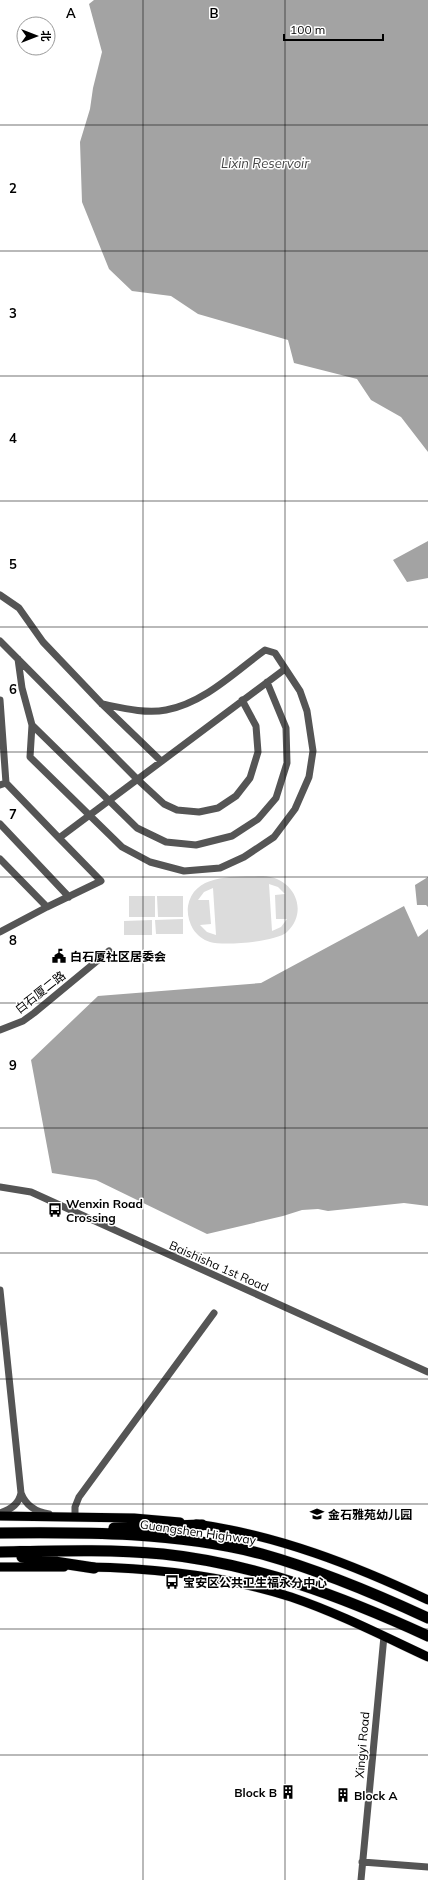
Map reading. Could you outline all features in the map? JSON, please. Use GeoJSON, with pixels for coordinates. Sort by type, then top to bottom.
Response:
{"type":"FeatureCollection","features":[{"type":"Feature","properties":{"kind":"highway"},"geometry":{"type":"LineString","coordinates":[[62,1532],[144,1526],[202,1525]]}},
{"type":"Feature","properties":{"kind":"highway","name":"Guangshen Highway"},"geometry":{"type":"LineString","coordinates":[[0,1533],[62,1532],[155,1537],[228,1547],[261,1554],[333,1578],[390,1600],[428,1618]]}},
{"type":"Feature","properties":{"kind":"highway"},"geometry":{"type":"LineString","coordinates":[[0,1553],[91,1551],[134,1552],[163,1554],[245,1568],[325,1592],[428,1636]]}},
{"type":"Feature","properties":{"kind":"highway"},"geometry":{"type":"LineString","coordinates":[[0,1553],[94,1568]]}},
{"type":"Feature","properties":{"kind":"main road"},"geometry":{"type":"LineString","coordinates":[[0,1516],[134,1518],[202,1525],[240,1532],[294,1546],[338,1561],[428,1600]]}},
{"type":"Feature","properties":{"kind":"main road"},"geometry":{"type":"LineString","coordinates":[[0,1567],[94,1568],[172,1572],[261,1588],[321,1609],[428,1657]]}},
{"type":"Feature","properties":{"kind":"street"},"geometry":{"type":"LineString","coordinates":[[0,595],[18,608],[43,642],[102,704],[161,761]]}},
{"type":"Feature","properties":{"kind":"street"},"geometry":{"type":"LineString","coordinates":[[0,641],[137,779],[164,804],[177,810],[198,812],[218,808],[236,796],[250,778],[258,752],[256,726],[242,700]]}},
{"type":"Feature","properties":{"kind":"street"},"geometry":{"type":"LineString","coordinates":[[18,659],[22,688],[32,725],[30,757],[122,847],[150,862],[184,871],[220,868],[244,857],[274,838],[295,809],[309,777],[313,751],[307,711],[300,691],[275,653],[265,650],[196,700],[165,710],[137,710],[102,704]]}},
{"type":"Feature","properties":{"kind":"street"},"geometry":{"type":"LineString","coordinates":[[59,838],[242,700],[285,670]]}},
{"type":"Feature","properties":{"kind":"street"},"geometry":{"type":"LineString","coordinates":[[32,725],[137,828],[166,842],[196,845],[232,836],[258,819],[276,798],[287,763],[286,728],[267,682]]}},
{"type":"Feature","properties":{"kind":"street"},"geometry":{"type":"LineString","coordinates":[[0,700],[3,784],[101,881],[0,932]]}},
{"type":"Feature","properties":{"kind":"street"},"geometry":{"type":"LineString","coordinates":[[0,824],[69,897]]}},
{"type":"Feature","properties":{"kind":"street"},"geometry":{"type":"LineString","coordinates":[[0,859],[47,907]]}},
{"type":"Feature","properties":{"kind":"street","name":"白石厦二路"},"geometry":{"type":"LineString","coordinates":[[0,1030],[29,1017],[109,951]]}},
{"type":"Feature","properties":{"kind":"street","name":"Baishisha 1st Road"},"geometry":{"type":"LineString","coordinates":[[0,1186],[31,1192],[428,1372]]}},
{"type":"Feature","properties":{"kind":"street"},"geometry":{"type":"LineString","coordinates":[[0,1290],[21,1493],[26,1502],[35,1510],[58,1516]]}},
{"type":"Feature","properties":{"kind":"street"},"geometry":{"type":"LineString","coordinates":[[75,1516],[75,1507],[79,1497],[214,1313]]}},
{"type":"Feature","properties":{"kind":"street"},"geometry":{"type":"LineString","coordinates":[[0,1513],[7,1511],[17,1502],[21,1493]]}},
{"type":"Feature","properties":{"kind":"street","name":"Xingyi Road"},"geometry":{"type":"LineString","coordinates":[[361,1880],[384,1636]]}},
{"type":"Feature","properties":{"kind":"street"},"geometry":{"type":"LineString","coordinates":[[362,1862],[428,1867]]}},
{"type":"Feature","properties":{"kind":"shaded area"},"geometry":{"type":"Polygon","coordinates":[[[263,876],[274,878],[283,882],[290,888],[295,896],[297,914],[294,923],[287,932],[261,941],[226,944],[205,940],[193,929],[188,915],[188,906],[192,895],[199,887],[218,879],[263,876]],[[269,884],[272,931],[281,927],[287,919],[276,919],[275,895],[285,894],[278,887],[269,884]],[[213,888],[204,892],[198,900],[209,900],[211,924],[200,925],[207,932],[216,935],[213,888]]]}},
{"type":"Feature","properties":{"kind":"shaded area"},"geometry":{"type":"Polygon","coordinates":[[[129,896],[155,896],[155,917],[129,917],[129,896]]]}},
{"type":"Feature","properties":{"kind":"shaded area"},"geometry":{"type":"Polygon","coordinates":[[[157,896],[183,896],[183,917],[158,917],[157,896]]]}},
{"type":"Feature","properties":{"kind":"shaded area"},"geometry":{"type":"Polygon","coordinates":[[[183,919],[183,934],[156,934],[155,920],[183,919]]]}},
{"type":"Feature","properties":{"kind":"shaded area"},"geometry":{"type":"Polygon","coordinates":[[[152,920],[152,935],[124,935],[124,921],[152,920]]]}},
{"type":"Feature","properties":{"kind":"water","name":"Lixin Reservoir"},"geometry":{"type":"Polygon","coordinates":[[[94,0],[428,0],[428,452],[401,417],[371,400],[357,379],[294,363],[288,340],[198,314],[171,296],[132,291],[109,269],[82,202],[80,142],[90,109],[93,88],[102,52],[89,4],[94,0]]]}},
{"type":"Feature","properties":{"kind":"water"},"geometry":{"type":"Polygon","coordinates":[[[428,541],[428,578],[407,582],[393,560],[428,541]]]}},
{"type":"Feature","properties":{"kind":"water"},"geometry":{"type":"Polygon","coordinates":[[[428,877],[428,907],[426,905],[417,905],[415,885],[428,877]]]}},
{"type":"Feature","properties":{"kind":"water"},"geometry":{"type":"Polygon","coordinates":[[[404,906],[418,937],[428,929],[428,1206],[404,1203],[328,1211],[318,1209],[302,1210],[207,1234],[96,1180],[52,1173],[31,1060],[98,996],[261,983],[404,906]]]}},
{"type":"Feature","properties":{"kind":"place","name":"白石厦社区居委会"},"geometry":{"type":"Point","coordinates":[59,956]}},
{"type":"Feature","properties":{"kind":"place","name":"Wenxin Road Crossing"},"geometry":{"type":"Point","coordinates":[55,1210]}},
{"type":"Feature","properties":{"kind":"place","name":"金石雅苑幼儿园"},"geometry":{"type":"Point","coordinates":[317,1514]}},
{"type":"Feature","properties":{"kind":"place","name":"宝安区公共卫生福永分中心"},"geometry":{"type":"Point","coordinates":[172,1582]}},
{"type":"Feature","properties":{"kind":"place","name":"Block B"},"geometry":{"type":"Point","coordinates":[288,1792]}},
{"type":"Feature","properties":{"kind":"place","name":"Block A"},"geometry":{"type":"Point","coordinates":[343,1795]}}]}
